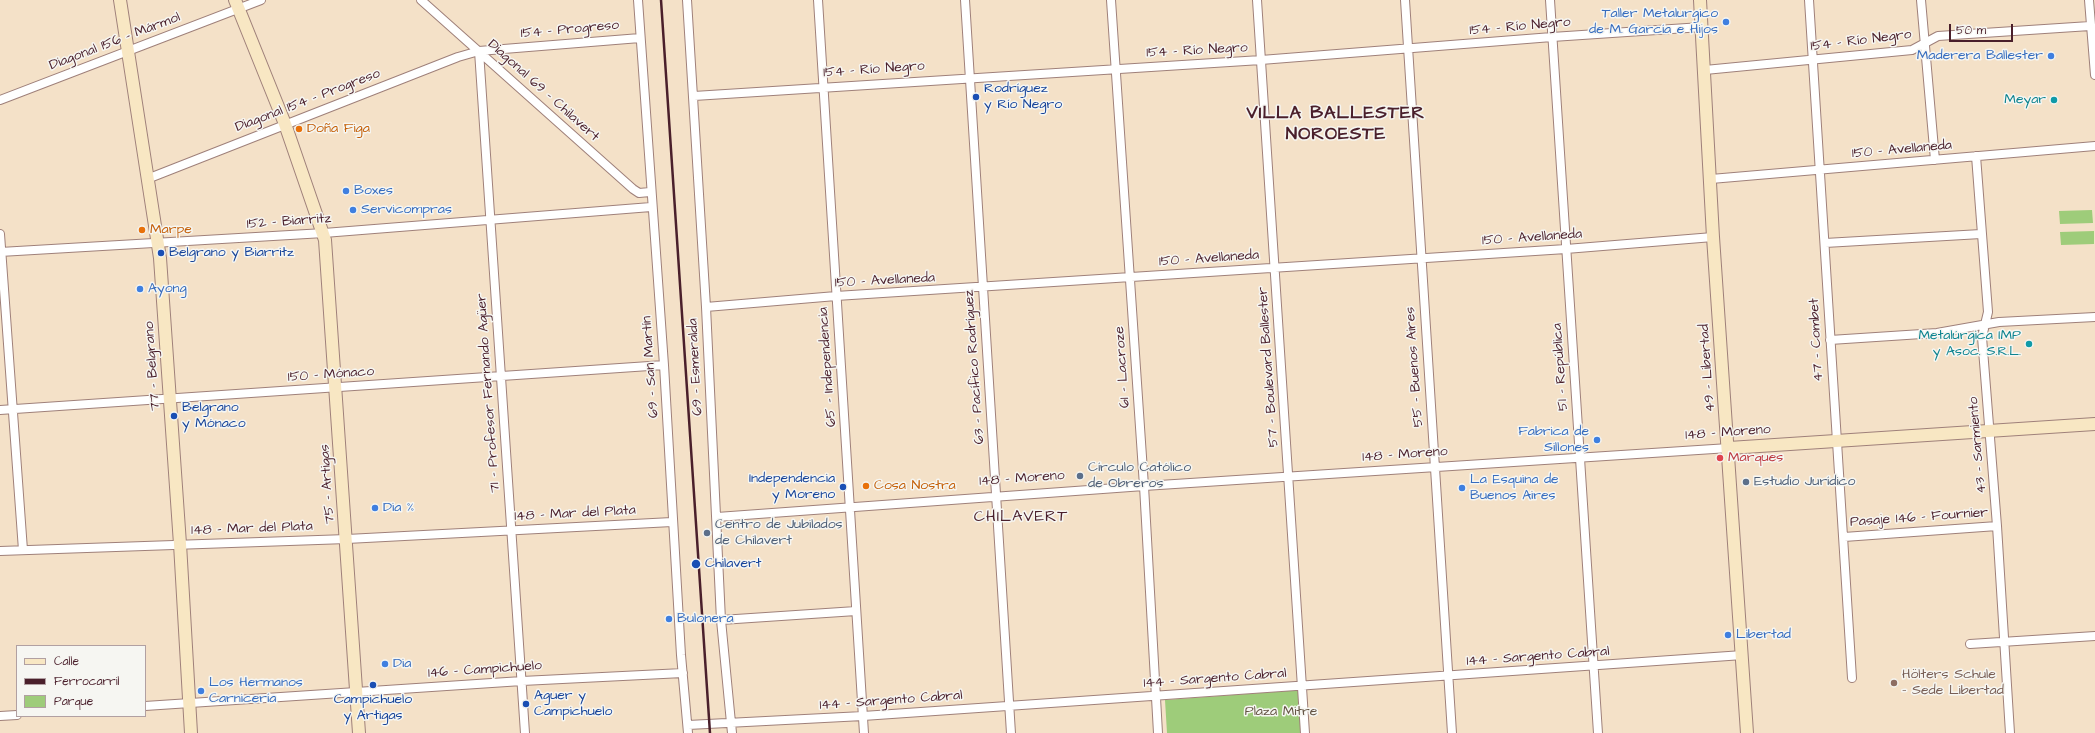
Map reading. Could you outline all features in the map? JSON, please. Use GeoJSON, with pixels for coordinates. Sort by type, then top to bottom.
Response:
{"type":"FeatureCollection","features":[{"type":"Feature","properties":{"kind":"street","name":"77 - Belgrano"},"geometry":{"type":"LineString","coordinates":[[120,0],[158,243],[180,544],[191,733]]}},
{"type":"Feature","properties":{"kind":"street","name":"Diagonal 156 - Mármol"},"geometry":{"type":"LineString","coordinates":[[0,100],[128,51],[237,4],[261,0]]}},
{"type":"Feature","properties":{"kind":"street","name":"Diagonal 69 - Chilavert"},"geometry":{"type":"LineString","coordinates":[[421,0],[430,4],[479,51],[633,190],[639,193],[650,192]]}},
{"type":"Feature","properties":{"kind":"street","name":"69 - San Martín"},"geometry":{"type":"LineString","coordinates":[[638,0],[651,207],[664,366],[672,522],[688,729]]}},
{"type":"Feature","properties":{"kind":"street","name":"69 - Esmeralda"},"geometry":{"type":"LineString","coordinates":[[687,0],[706,307],[721,620],[732,733]]}},
{"type":"Feature","properties":{"kind":"street","name":"65 - Independencia"},"geometry":{"type":"LineString","coordinates":[[818,0],[864,733]]}},
{"type":"Feature","properties":{"kind":"street","name":"63 - Pacífico Rodríguez"},"geometry":{"type":"LineString","coordinates":[[965,0],[1012,733]]}},
{"type":"Feature","properties":{"kind":"street","name":"61 - Lacroze"},"geometry":{"type":"LineString","coordinates":[[1111,0],[1144,486],[1158,733]]}},
{"type":"Feature","properties":{"kind":"street","name":"57 - Boulevard Ballester"},"geometry":{"type":"LineString","coordinates":[[1257,0],[1305,733]]}},
{"type":"Feature","properties":{"kind":"street","name":"55 - Buenos Aires"},"geometry":{"type":"LineString","coordinates":[[1405,0],[1420,259],[1452,733]]}},
{"type":"Feature","properties":{"kind":"street","name":"51 - República"},"geometry":{"type":"LineString","coordinates":[[1550,0],[1598,733]]}},
{"type":"Feature","properties":{"kind":"street","name":"49 - Libertad"},"geometry":{"type":"LineString","coordinates":[[1700,0],[1713,237],[1729,448],[1747,733]]}},
{"type":"Feature","properties":{"kind":"street","name":"47 - Combet"},"geometry":{"type":"LineString","coordinates":[[1809,0],[1852,678]]}},
{"type":"Feature","properties":{"kind":"street"},"geometry":{"type":"LineString","coordinates":[[1921,0],[1935,160]]}},
{"type":"Feature","properties":{"kind":"street"},"geometry":{"type":"LineString","coordinates":[[2089,0],[2095,75]]}},
{"type":"Feature","properties":{"kind":"street","name":"75 - Artigas"},"geometry":{"type":"LineString","coordinates":[[237,4],[285,124],[324,233],[347,539],[359,733]]}},
{"type":"Feature","properties":{"kind":"street","name":"154 - Río Negro"},"geometry":{"type":"LineString","coordinates":[[1705,70],[1912,50],[1938,36],[2090,26]]}},
{"type":"Feature","properties":{"kind":"street","name":"154 - Río Negro"},"geometry":{"type":"LineString","coordinates":[[694,96],[969,77],[1261,60],[1552,36],[1702,27]]}},
{"type":"Feature","properties":{"kind":"street","name":"154 - Progreso"},"geometry":{"type":"LineString","coordinates":[[479,51],[640,38]]}},
{"type":"Feature","properties":{"kind":"street","name":"Diagonal 154 - Progreso"},"geometry":{"type":"LineString","coordinates":[[147,179],[458,57],[479,51]]}},
{"type":"Feature","properties":{"kind":"street","name":"71 - Profesor Fernando Agüer"},"geometry":{"type":"LineString","coordinates":[[479,51],[525,733]]}},
{"type":"Feature","properties":{"kind":"street","name":"150 - Avellaneda"},"geometry":{"type":"LineString","coordinates":[[1711,179],[2095,146]]}},
{"type":"Feature","properties":{"kind":"street","name":"43 - Sarmiento"},"geometry":{"type":"LineString","coordinates":[[1976,156],[1988,312],[1982,337],[1997,526],[2010,733]]}},
{"type":"Feature","properties":{"kind":"street","name":"152 - Biarritz"},"geometry":{"type":"LineString","coordinates":[[1,252],[324,233],[651,207]]}},
{"type":"Feature","properties":{"kind":"street"},"geometry":{"type":"LineString","coordinates":[[0,234],[23,550]]}},
{"type":"Feature","properties":{"kind":"street"},"geometry":{"type":"LineString","coordinates":[[1825,243],[1981,234]]}},
{"type":"Feature","properties":{"kind":"street","name":"150 - Avellaneda"},"geometry":{"type":"LineString","coordinates":[[706,307],[836,296],[983,288],[1275,267],[1420,259],[1713,237]]}},
{"type":"Feature","properties":{"kind":"street"},"geometry":{"type":"LineString","coordinates":[[1830,340],[1937,333],[1985,324],[2095,317]]}},
{"type":"Feature","properties":{"kind":"street","name":"150 - Mónaco"},"geometry":{"type":"LineString","coordinates":[[0,410],[664,366]]}},
{"type":"Feature","properties":{"kind":"street","name":"148 - Moreno"},"geometry":{"type":"LineString","coordinates":[[717,516],[1144,486],[1580,459],[1989,430],[2095,424]]}},
{"type":"Feature","properties":{"kind":"street","name":"148 - Mar del Plata"},"geometry":{"type":"LineString","coordinates":[[0,551],[347,539],[512,529],[672,522]]}},
{"type":"Feature","properties":{"kind":"street","name":"Pasaje 146 - Fournier"},"geometry":{"type":"LineString","coordinates":[[1844,537],[1997,526]]}},
{"type":"Feature","properties":{"kind":"street"},"geometry":{"type":"LineString","coordinates":[[721,620],[856,611]]}},
{"type":"Feature","properties":{"kind":"street"},"geometry":{"type":"LineString","coordinates":[[1970,644],[2005,643],[2095,636]]}},
{"type":"Feature","properties":{"kind":"street","name":"144 - Sargento Cabral"},"geometry":{"type":"LineString","coordinates":[[688,729],[731,723],[1156,697],[1594,667],[1743,655]]}},
{"type":"Feature","properties":{"kind":"street","name":"146 - Campichuelo"},"geometry":{"type":"LineString","coordinates":[[146,706],[522,680],[683,673]]}},
{"type":"Feature","properties":{"kind":"street"},"geometry":{"type":"LineString","coordinates":[[0,716],[16,714]]}},
{"type":"Feature","properties":{"kind":"green space"},"geometry":{"type":"Polygon","coordinates":[[[2092,210],[2093,223],[2060,224],[2059,211],[2092,210]]]}},
{"type":"Feature","properties":{"kind":"green space"},"geometry":{"type":"Polygon","coordinates":[[[2094,231],[2094,244],[2061,245],[2060,232],[2094,231]]]}},
{"type":"Feature","properties":{"kind":"green space","name":"Plaza Mitre"},"geometry":{"type":"Polygon","coordinates":[[[1301,690],[1303,733],[1167,733],[1165,700],[1301,690]]]}},
{"type":"Feature","properties":{"kind":"railway"},"geometry":{"type":"LineString","coordinates":[[661,0],[710,733]]}},
{"type":"Feature","properties":{"kind":"place","name":"Taller Metalurgico de M. García e Hijos"},"geometry":{"type":"Point","coordinates":[1726,22]}},
{"type":"Feature","properties":{"kind":"place","name":"Maderera Ballester"},"geometry":{"type":"Point","coordinates":[2051,56]}},
{"type":"Feature","properties":{"kind":"place","name":"Rodríguez y Río Negro"},"geometry":{"type":"Point","coordinates":[976,97]}},
{"type":"Feature","properties":{"kind":"place","name":"Meyar"},"geometry":{"type":"Point","coordinates":[2054,100]}},
{"type":"Feature","properties":{"kind":"place","name":"Doña Figa"},"geometry":{"type":"Point","coordinates":[299,129]}},
{"type":"Feature","properties":{"kind":"place","name":"Boxes"},"geometry":{"type":"Point","coordinates":[346,191]}},
{"type":"Feature","properties":{"kind":"place","name":"Servicompras"},"geometry":{"type":"Point","coordinates":[353,210]}},
{"type":"Feature","properties":{"kind":"place","name":"Marpe"},"geometry":{"type":"Point","coordinates":[142,230]}},
{"type":"Feature","properties":{"kind":"place","name":"Belgrano y Biarritz"},"geometry":{"type":"Point","coordinates":[161,253]}},
{"type":"Feature","properties":{"kind":"place","name":"Ayong"},"geometry":{"type":"Point","coordinates":[140,289]}},
{"type":"Feature","properties":{"kind":"place","name":"Metalúrgica IMP y Asoc. S.R.L."},"geometry":{"type":"Point","coordinates":[2029,344]}},
{"type":"Feature","properties":{"kind":"place","name":"Belgrano y Mónaco"},"geometry":{"type":"Point","coordinates":[174,416]}},
{"type":"Feature","properties":{"kind":"place","name":"Fabrica de Sillones"},"geometry":{"type":"Point","coordinates":[1597,440]}},
{"type":"Feature","properties":{"kind":"place","name":"Marques"},"geometry":{"type":"Point","coordinates":[1720,458]}},
{"type":"Feature","properties":{"kind":"place","name":"Círculo Católico de Obreros"},"geometry":{"type":"Point","coordinates":[1080,476]}},
{"type":"Feature","properties":{"kind":"place","name":"Estudio Jurídico"},"geometry":{"type":"Point","coordinates":[1746,482]}},
{"type":"Feature","properties":{"kind":"place","name":"Cosa Nostra"},"geometry":{"type":"Point","coordinates":[866,486]}},
{"type":"Feature","properties":{"kind":"place","name":"Independencia y Moreno"},"geometry":{"type":"Point","coordinates":[843,487]}},
{"type":"Feature","properties":{"kind":"place","name":"La Esquina de Buenos Aires"},"geometry":{"type":"Point","coordinates":[1462,488]}},
{"type":"Feature","properties":{"kind":"place","name":"Dia %"},"geometry":{"type":"Point","coordinates":[375,508]}},
{"type":"Feature","properties":{"kind":"place","name":"Centro de Jubilados de Chilavert"},"geometry":{"type":"Point","coordinates":[707,533]}},
{"type":"Feature","properties":{"kind":"place","name":"Chilavert"},"geometry":{"type":"Point","coordinates":[696,564]}},
{"type":"Feature","properties":{"kind":"place","name":"Bulonera"},"geometry":{"type":"Point","coordinates":[669,619]}},
{"type":"Feature","properties":{"kind":"place","name":"Libertad"},"geometry":{"type":"Point","coordinates":[1728,635]}},
{"type":"Feature","properties":{"kind":"place","name":"Dia"},"geometry":{"type":"Point","coordinates":[385,664]}},
{"type":"Feature","properties":{"kind":"place","name":"Hölters Schule - Sede Libertad"},"geometry":{"type":"Point","coordinates":[1894,683]}},
{"type":"Feature","properties":{"kind":"place","name":"Campichuelo y Artigas"},"geometry":{"type":"Point","coordinates":[373,685]}},
{"type":"Feature","properties":{"kind":"place","name":"Los Hermanos Carnicería"},"geometry":{"type":"Point","coordinates":[201,691]}},
{"type":"Feature","properties":{"kind":"place","name":"Aguer y Campichuelo"},"geometry":{"type":"Point","coordinates":[526,704]}},
{"type":"Feature","properties":{"kind":"district","name":"VILLA BALLESTER NOROESTE"},"geometry":{"type":"Point","coordinates":[1336,124]}},
{"type":"Feature","properties":{"kind":"district","name":"CHILAVERT"},"geometry":{"type":"Point","coordinates":[1021,518]}}]}
